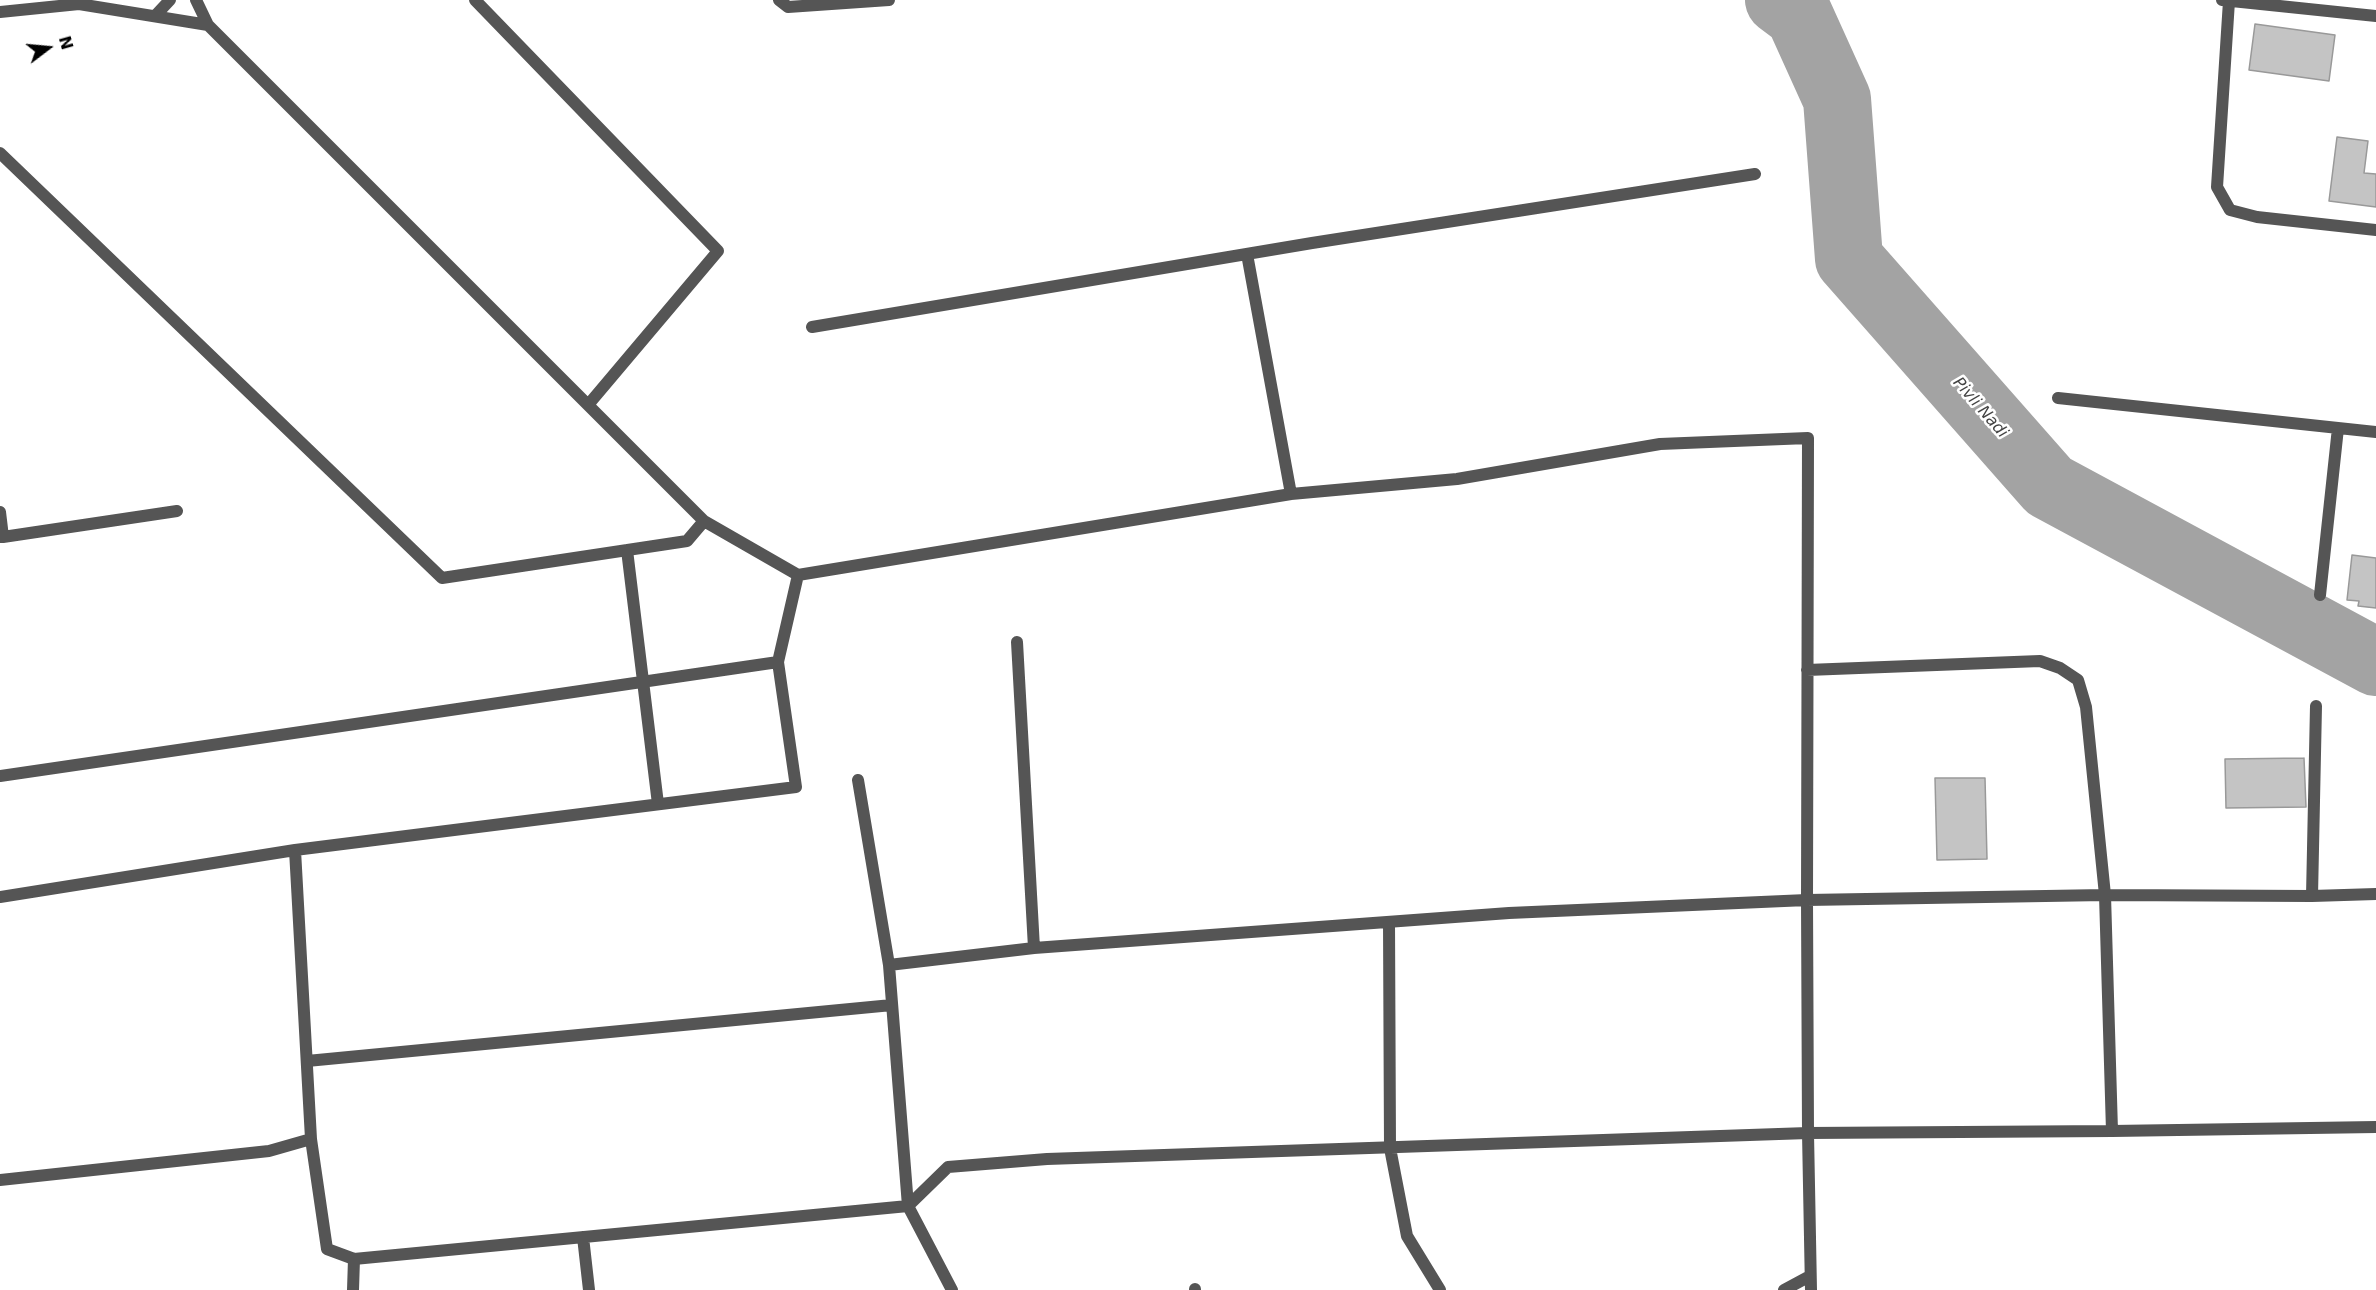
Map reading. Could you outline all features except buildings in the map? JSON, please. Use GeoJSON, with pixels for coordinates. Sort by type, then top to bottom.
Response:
{"type":"FeatureCollection","features":[{"type":"Feature","properties":{"kind":"street"},"geometry":{"type":"LineString","coordinates":[[155,16],[170,0]]}},
{"type":"Feature","properties":{"kind":"street"},"geometry":{"type":"LineString","coordinates":[[196,0],[208,25],[704,521],[798,575],[1291,494],[1457,479],[1660,444],[1808,438],[1807,900],[1811,1290]]}},
{"type":"Feature","properties":{"kind":"street"},"geometry":{"type":"LineString","coordinates":[[475,0],[718,251],[588,405]]}},
{"type":"Feature","properties":{"kind":"street"},"geometry":{"type":"LineString","coordinates":[[779,0],[788,7],[889,0]]}},
{"type":"Feature","properties":{"kind":"street"},"geometry":{"type":"LineString","coordinates":[[2222,0],[2376,16]]}},
{"type":"Feature","properties":{"kind":"street"},"geometry":{"type":"LineString","coordinates":[[2229,1],[2217,187],[2230,210],[2257,217],[2376,230]]}},
{"type":"Feature","properties":{"kind":"street"},"geometry":{"type":"LineString","coordinates":[[0,12],[79,4],[208,25]]}},
{"type":"Feature","properties":{"kind":"street"},"geometry":{"type":"LineString","coordinates":[[0,153],[442,578],[687,541],[704,521]]}},
{"type":"Feature","properties":{"kind":"street"},"geometry":{"type":"LineString","coordinates":[[813,327],[1755,174]]}},
{"type":"Feature","properties":{"kind":"street"},"geometry":{"type":"LineString","coordinates":[[1247,255],[1291,494]]}},
{"type":"Feature","properties":{"kind":"street"},"geometry":{"type":"LineString","coordinates":[[2058,398],[2376,432]]}},
{"type":"Feature","properties":{"kind":"street"},"geometry":{"type":"LineString","coordinates":[[2320,595],[2338,428]]}},
{"type":"Feature","properties":{"kind":"street"},"geometry":{"type":"LineString","coordinates":[[0,512],[2,537],[177,511]]}},
{"type":"Feature","properties":{"kind":"street"},"geometry":{"type":"LineString","coordinates":[[627,550],[658,804]]}},
{"type":"Feature","properties":{"kind":"street"},"geometry":{"type":"LineString","coordinates":[[0,897],[294,850],[796,787],[778,662],[798,575]]}},
{"type":"Feature","properties":{"kind":"street"},"geometry":{"type":"LineString","coordinates":[[1017,642],[1034,948]]}},
{"type":"Feature","properties":{"kind":"street"},"geometry":{"type":"LineString","coordinates":[[1807,670],[2040,661],[2060,668],[2078,681],[2086,707],[2105,895],[2112,1131]]}},
{"type":"Feature","properties":{"kind":"street"},"geometry":{"type":"LineString","coordinates":[[0,776],[778,662]]}},
{"type":"Feature","properties":{"kind":"street"},"geometry":{"type":"LineString","coordinates":[[2312,896],[2316,706]]}},
{"type":"Feature","properties":{"kind":"street"},"geometry":{"type":"LineString","coordinates":[[858,780],[889,965],[908,1206],[952,1290]]}},
{"type":"Feature","properties":{"kind":"street"},"geometry":{"type":"LineString","coordinates":[[294,850],[311,1139],[327,1249],[354,1259],[908,1206],[948,1167],[1047,1159],[1808,1133],[2376,1127]]}},
{"type":"Feature","properties":{"kind":"street"},"geometry":{"type":"LineString","coordinates":[[889,965],[1034,948],[1509,913],[1807,900],[2105,895],[2376,894]]}},
{"type":"Feature","properties":{"kind":"street"},"geometry":{"type":"LineString","coordinates":[[1389,922],[1390,1148],[1407,1236],[1440,1290]]}},
{"type":"Feature","properties":{"kind":"street"},"geometry":{"type":"LineString","coordinates":[[307,1061],[892,1005]]}},
{"type":"Feature","properties":{"kind":"street"},"geometry":{"type":"LineString","coordinates":[[0,1180],[268,1151],[311,1139]]}},
{"type":"Feature","properties":{"kind":"street"},"geometry":{"type":"LineString","coordinates":[[583,1237],[589,1290]]}},
{"type":"Feature","properties":{"kind":"street"},"geometry":{"type":"LineString","coordinates":[[353,1290],[354,1259]]}},
{"type":"Feature","properties":{"kind":"street"},"geometry":{"type":"LineString","coordinates":[[1784,1290],[1810,1276]]}},
{"type":"Feature","properties":{"kind":"waterway","name":"Pivli Nadi"},"geometry":{"type":"LineString","coordinates":[[1779,0],[1799,15],[1837,99],[1849,259],[2049,486],[2376,662]]}}]}
